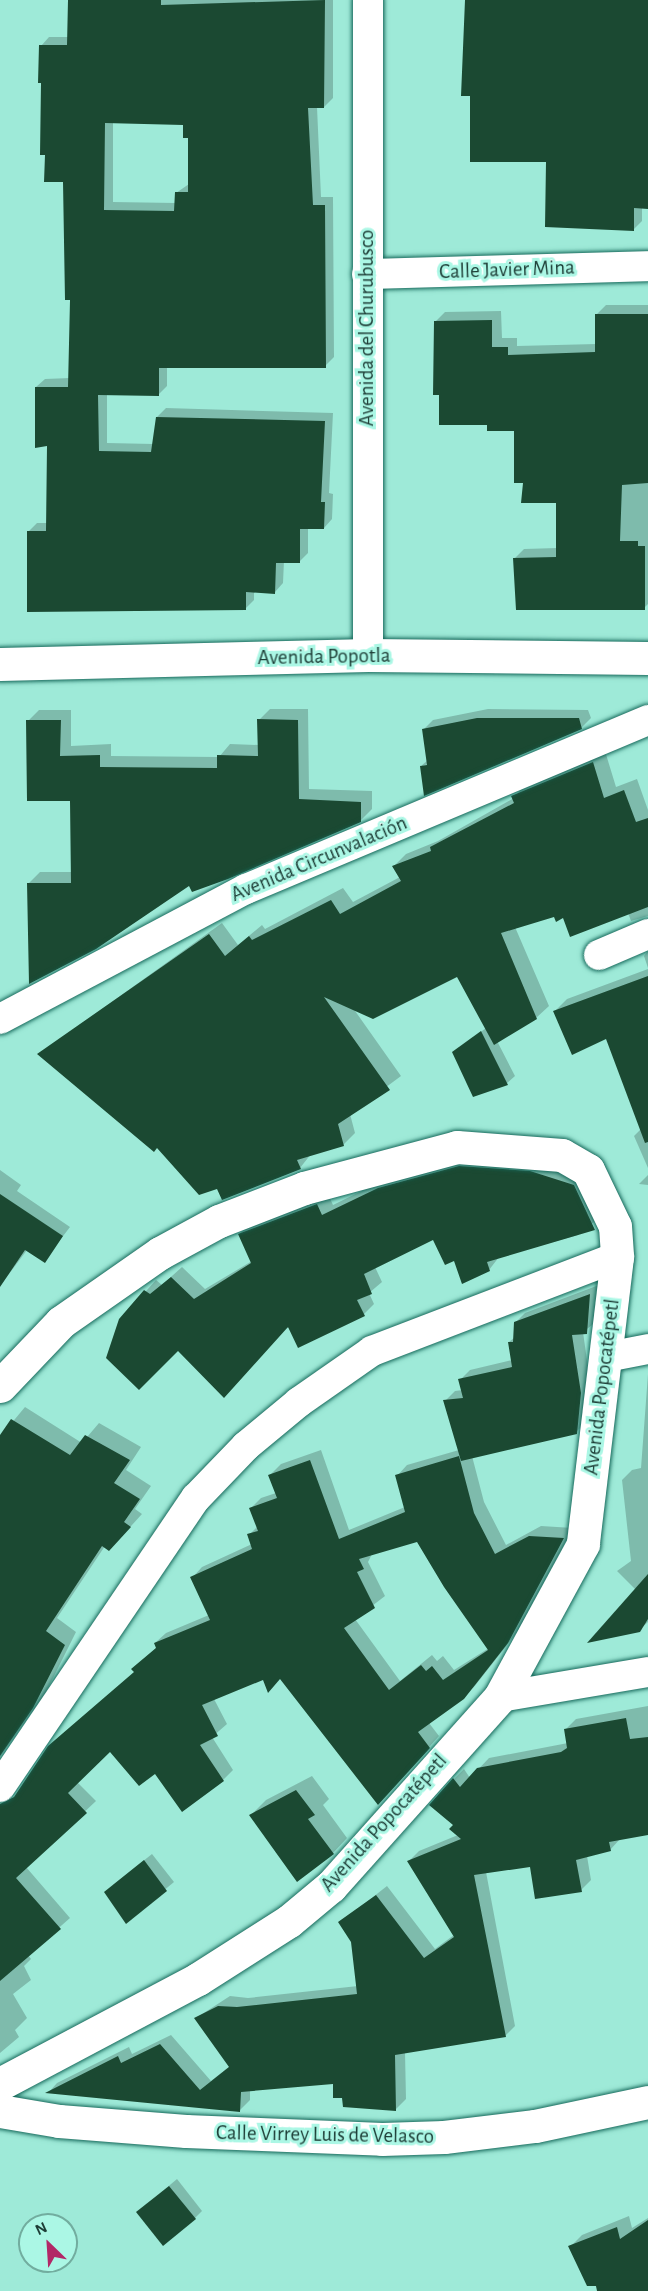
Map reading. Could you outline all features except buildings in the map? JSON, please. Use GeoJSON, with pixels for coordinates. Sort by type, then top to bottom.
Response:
{"type":"FeatureCollection","features":[{"type":"Feature","properties":{"kind":"street","name":"Avenida del Churubusco"},"geometry":{"type":"LineString","coordinates":[[368,0],[368,655]]}},
{"type":"Feature","properties":{"kind":"street","name":"Calle Javier Mina"},"geometry":{"type":"LineString","coordinates":[[367,274],[648,266]]}},
{"type":"Feature","properties":{"kind":"street","name":"Avenida Popotla"},"geometry":{"type":"LineString","coordinates":[[0,664],[368,655],[648,658]]}},
{"type":"Feature","properties":{"kind":"street","name":"Avenida Circunvalación"},"geometry":{"type":"LineString","coordinates":[[0,1019],[246,889],[648,720]]}},
{"type":"Feature","properties":{"kind":"street"},"geometry":{"type":"LineString","coordinates":[[599,955],[648,934]]}},
{"type":"Feature","properties":{"kind":"street","name":"Avenida Popocatépetl"},"geometry":{"type":"LineString","coordinates":[[0,1386],[70,1315],[160,1253],[219,1221],[304,1188],[457,1147],[562,1155],[588,1170],[615,1226],[617,1257],[607,1357],[583,1544],[500,1697],[331,1886],[289,1921],[198,1979],[0,2084]]}},
{"type":"Feature","properties":{"kind":"street"},"geometry":{"type":"LineString","coordinates":[[0,1787],[196,1498],[246,1446],[299,1402],[372,1351],[617,1257]]}},
{"type":"Feature","properties":{"kind":"street"},"geometry":{"type":"LineString","coordinates":[[607,1357],[648,1349]]}},
{"type":"Feature","properties":{"kind":"street"},"geometry":{"type":"LineString","coordinates":[[500,1697],[648,1672]]}},
{"type":"Feature","properties":{"kind":"street","name":"Calle Virrey Luis de Velasco"},"geometry":{"type":"LineString","coordinates":[[0,2111],[59,2121],[186,2131],[382,2139],[444,2137],[534,2126],[648,2102]]}}]}
